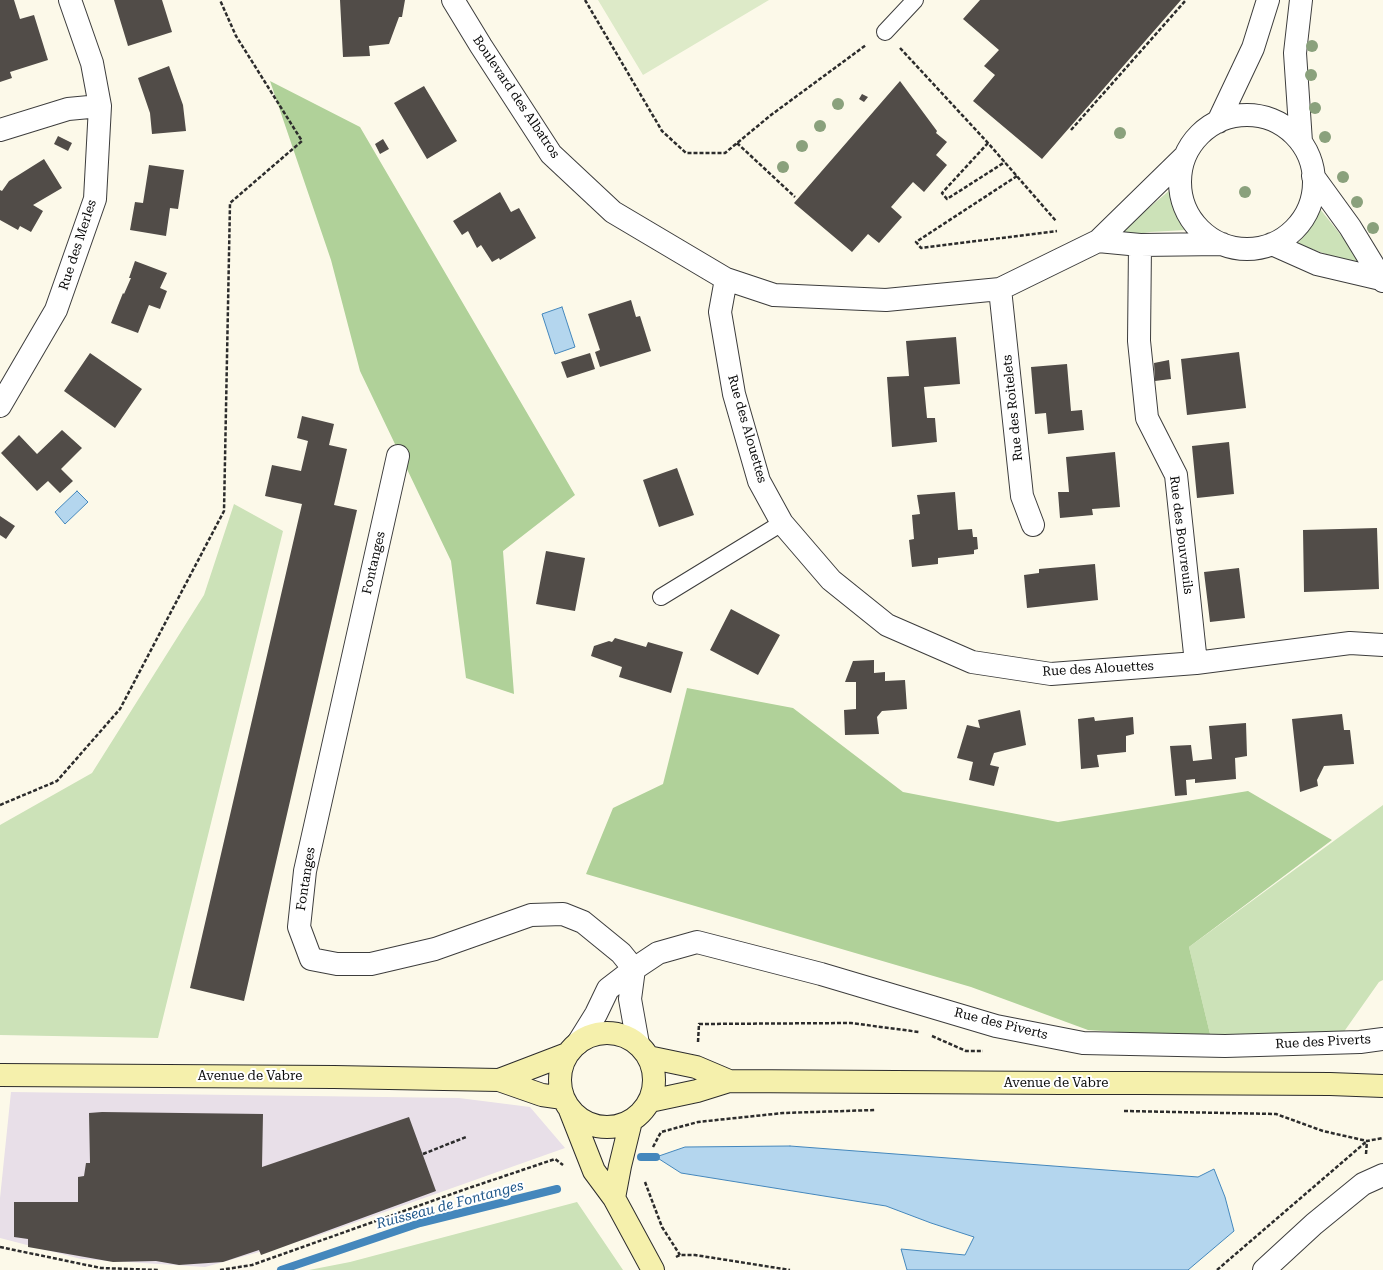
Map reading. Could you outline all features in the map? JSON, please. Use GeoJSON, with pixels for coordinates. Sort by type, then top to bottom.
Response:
{"type":"FeatureCollection","features":[{"type":"Feature","properties":{"kind":"main road"},"geometry":{"type":"LineString","coordinates":[[567,1104],[580,1119],[592,1125],[606,1128],[619,1126],[631,1121],[642,1112],[650,1101],[654,1088],[654,1072],[643,1051],[624,1036],[608,1033],[593,1035],[573,1048],[561,1069],[560,1085],[567,1104],[594,1171],[614,1198],[653,1270]]}},
{"type":"Feature","properties":{"kind":"main road","name":"Avenue de Vabre"},"geometry":{"type":"LineString","coordinates":[[499,1080],[573,1048]]}},
{"type":"Feature","properties":{"kind":"main road","name":"Avenue de Vabre"},"geometry":{"type":"LineString","coordinates":[[643,1051],[696,1067],[729,1081]]}},
{"type":"Feature","properties":{"kind":"main road","name":"Avenue de Vabre"},"geometry":{"type":"LineString","coordinates":[[0,1075],[499,1080],[567,1104]]}},
{"type":"Feature","properties":{"kind":"main road","name":"Avenue de Vabre"},"geometry":{"type":"LineString","coordinates":[[650,1101],[697,1091],[729,1081],[1062,1084],[1150,1083],[1383,1086]]}},
{"type":"Feature","properties":{"kind":"main road"},"geometry":{"type":"LineString","coordinates":[[614,1198],[631,1121]]}},
{"type":"Feature","properties":{"kind":"street","name":"Rue des Merles"},"geometry":{"type":"LineString","coordinates":[[0,406],[56,310],[95,199],[100,106],[92,64],[70,0]]}},
{"type":"Feature","properties":{"kind":"street","name":"Boulevard des Albatros"},"geometry":{"type":"LineString","coordinates":[[452,0],[480,46],[551,154],[613,212],[726,279],[774,294],[886,300],[1000,289],[1098,241],[1185,156]]}},
{"type":"Feature","properties":{"kind":"street"},"geometry":{"type":"LineString","coordinates":[[1218,122],[1253,48],[1268,0]]}},
{"type":"Feature","properties":{"kind":"street"},"geometry":{"type":"LineString","coordinates":[[1301,0],[1295,53],[1301,142]]}},
{"type":"Feature","properties":{"kind":"street"},"geometry":{"type":"LineString","coordinates":[[0,130],[68,109],[100,106]]}},
{"type":"Feature","properties":{"kind":"street"},"geometry":{"type":"LineString","coordinates":[[1098,241],[1140,245],[1222,244],[1238,248],[1255,248],[1272,244],[1287,236],[1299,224],[1308,209],[1313,193],[1314,176],[1309,158],[1301,142],[1291,131],[1278,122],[1263,117],[1248,115],[1232,116],[1218,122],[1204,131],[1193,142],[1185,156],[1181,173],[1181,190],[1186,208],[1194,222],[1206,235],[1222,244]]}},
{"type":"Feature","properties":{"kind":"street"},"geometry":{"type":"LineString","coordinates":[[1314,176],[1350,227],[1382,280]]}},
{"type":"Feature","properties":{"kind":"street"},"geometry":{"type":"LineString","coordinates":[[1272,244],[1317,264],[1382,280]]}},
{"type":"Feature","properties":{"kind":"street","name":"Rue des Bouvreuils"},"geometry":{"type":"LineString","coordinates":[[1140,245],[1139,341],[1148,418],[1176,475],[1196,664]]}},
{"type":"Feature","properties":{"kind":"street","name":"Rue des Alouettes"},"geometry":{"type":"LineString","coordinates":[[726,279],[720,312],[734,394],[759,480],[782,523],[831,580],[888,625],[972,662],[1050,674],[1196,664],[1350,643],[1383,645]]}},
{"type":"Feature","properties":{"kind":"street","name":"Rue des Roitelets"},"geometry":{"type":"LineString","coordinates":[[1000,289],[1022,496],[1033,525]]}},
{"type":"Feature","properties":{"kind":"street","name":"Fontanges"},"geometry":{"type":"LineString","coordinates":[[398,456],[305,871],[299,927],[311,958],[337,964],[371,964],[434,949],[531,915],[563,914],[583,922],[621,953],[634,969]]}},
{"type":"Feature","properties":{"kind":"street","name":"Rue des Piverts"},"geometry":{"type":"LineString","coordinates":[[573,1048],[596,1014],[608,990],[634,969],[658,953],[697,942],[821,974],[996,1026],[1083,1044],[1225,1046],[1360,1042],[1383,1039]]}},
{"type":"Feature","properties":{"kind":"street"},"geometry":{"type":"LineString","coordinates":[[634,969],[630,998],[643,1051]]}},
{"type":"Feature","properties":{"kind":"street"},"geometry":{"type":"LineString","coordinates":[[1264,1270],[1314,1224],[1363,1184],[1383,1175]]}},
{"type":"Feature","properties":{"kind":"lane"},"geometry":{"type":"LineString","coordinates":[[885,32],[914,0]]}},
{"type":"Feature","properties":{"kind":"lane"},"geometry":{"type":"LineString","coordinates":[[661,597],[782,523]]}},
{"type":"Feature","properties":{"kind":"path"},"geometry":{"type":"LineString","coordinates":[[0,805],[57,781],[120,709],[224,511],[230,203],[302,141],[236,36],[220,0]]}},
{"type":"Feature","properties":{"kind":"path"},"geometry":{"type":"LineString","coordinates":[[585,0],[662,131],[686,153],[725,153],[771,115],[885,32],[988,143],[1056,221]]}},
{"type":"Feature","properties":{"kind":"path"},"geometry":{"type":"LineString","coordinates":[[1071,130],[1186,0]]}},
{"type":"Feature","properties":{"kind":"path"},"geometry":{"type":"LineString","coordinates":[[737,143],[795,197]]}},
{"type":"Feature","properties":{"kind":"path"},"geometry":{"type":"LineString","coordinates":[[988,143],[942,193],[947,199],[1005,162]]}},
{"type":"Feature","properties":{"kind":"path"},"geometry":{"type":"LineString","coordinates":[[1017,176],[916,242],[921,248],[1063,231]]}},
{"type":"Feature","properties":{"kind":"path"},"geometry":{"type":"LineString","coordinates":[[696,1067],[699,1024],[851,1023],[925,1033]]}},
{"type":"Feature","properties":{"kind":"path"},"geometry":{"type":"LineString","coordinates":[[932,1036],[966,1051],[983,1051],[996,1026]]}},
{"type":"Feature","properties":{"kind":"path"},"geometry":{"type":"LineString","coordinates":[[697,1091],[698,1122]]}},
{"type":"Feature","properties":{"kind":"path"},"geometry":{"type":"LineString","coordinates":[[620,1166],[644,1161],[662,1132],[698,1122],[783,1113],[883,1110]]}},
{"type":"Feature","properties":{"kind":"path"},"geometry":{"type":"LineString","coordinates":[[1118,1111],[1276,1114],[1323,1131],[1367,1140],[1383,1138]]}},
{"type":"Feature","properties":{"kind":"path"},"geometry":{"type":"LineString","coordinates":[[423,1154],[466,1138]]}},
{"type":"Feature","properties":{"kind":"path"},"geometry":{"type":"LineString","coordinates":[[1217,1270],[1367,1140]]}},
{"type":"Feature","properties":{"kind":"path"},"geometry":{"type":"LineString","coordinates":[[220,1270],[252,1265],[555,1159],[576,1176],[594,1171]]}},
{"type":"Feature","properties":{"kind":"path"},"geometry":{"type":"LineString","coordinates":[[643,1177],[662,1227],[680,1255],[695,1255],[790,1270]]}},
{"type":"Feature","properties":{"kind":"path"},"geometry":{"type":"LineString","coordinates":[[0,1247],[101,1268],[158,1270]]}},
{"type":"Feature","properties":{"kind":"shaded area"},"geometry":{"type":"Polygon","coordinates":[[[11,1092],[459,1098],[530,1107],[565,1148],[317,1236],[205,1267],[81,1259],[0,1238],[0,1198],[11,1092]]]}},
{"type":"Feature","properties":{"kind":"green space"},"geometry":{"type":"Polygon","coordinates":[[[598,0],[769,0],[643,75],[598,0]]]}},
{"type":"Feature","properties":{"kind":"green space"},"geometry":{"type":"Polygon","coordinates":[[[270,81],[360,127],[575,495],[503,551],[514,694],[466,678],[451,561],[360,371],[331,260],[270,81]]]}},
{"type":"Feature","properties":{"kind":"green space"},"geometry":{"type":"Polygon","coordinates":[[[1170,190],[1173,207],[1186,230],[1150,232],[1118,237],[1126,227],[1170,190]]]}},
{"type":"Feature","properties":{"kind":"green space"},"geometry":{"type":"Polygon","coordinates":[[[1320,209],[1364,264],[1360,268],[1332,256],[1297,244],[1310,229],[1320,209]]]}},
{"type":"Feature","properties":{"kind":"green space"},"geometry":{"type":"Polygon","coordinates":[[[234,504],[283,531],[158,1038],[0,1035],[0,825],[92,773],[204,595],[234,504]]]}},
{"type":"Feature","properties":{"kind":"green space"},"geometry":{"type":"Polygon","coordinates":[[[687,688],[793,708],[903,792],[1058,822],[1248,791],[1332,840],[1189,947],[1211,1038],[1088,1030],[971,987],[586,874],[613,808],[663,784],[687,688]]]}},
{"type":"Feature","properties":{"kind":"green space"},"geometry":{"type":"Polygon","coordinates":[[[1383,805],[1383,980],[1379,982],[1336,1043],[1211,1038],[1189,947],[1383,805]]]}},
{"type":"Feature","properties":{"kind":"green space"},"geometry":{"type":"Polygon","coordinates":[[[577,1202],[623,1270],[309,1270],[350,1262],[577,1202]]]}},
{"type":"Feature","properties":{"kind":"water"},"geometry":{"type":"Polygon","coordinates":[[[562,307],[575,347],[555,354],[542,314],[562,307]]]}},
{"type":"Feature","properties":{"kind":"water"},"geometry":{"type":"Polygon","coordinates":[[[77,491],[88,502],[65,524],[55,512],[77,491]]]}},
{"type":"Feature","properties":{"kind":"water"},"geometry":{"type":"Polygon","coordinates":[[[790,1146],[1198,1177],[1214,1169],[1225,1197],[1234,1231],[1188,1270],[907,1270],[901,1249],[965,1255],[974,1237],[886,1206],[681,1173],[656,1157],[685,1147],[790,1146]]]}},
{"type":"Feature","properties":{"kind":"building"},"geometry":{"type":"Polygon","coordinates":[[[0,0],[14,0],[20,19],[34,15],[48,60],[10,72],[12,78],[0,82],[0,0]]]}},
{"type":"Feature","properties":{"kind":"building"},"geometry":{"type":"Polygon","coordinates":[[[114,0],[162,0],[172,32],[128,46],[114,0]]]}},
{"type":"Feature","properties":{"kind":"building"},"geometry":{"type":"Polygon","coordinates":[[[340,0],[405,0],[402,17],[399,17],[389,44],[369,46],[370,56],[343,57],[340,0]]]}},
{"type":"Feature","properties":{"kind":"building"},"geometry":{"type":"Polygon","coordinates":[[[980,0],[1181,0],[1042,159],[973,101],[995,75],[984,66],[999,50],[963,19],[980,0]]]}},
{"type":"Feature","properties":{"kind":"building"},"geometry":{"type":"Polygon","coordinates":[[[169,66],[183,105],[186,131],[152,134],[150,113],[138,78],[169,66]]]}},
{"type":"Feature","properties":{"kind":"building"},"geometry":{"type":"Polygon","coordinates":[[[900,81],[937,131],[936,133],[947,142],[936,155],[947,165],[924,192],[913,182],[891,207],[902,217],[879,243],[868,234],[852,252],[794,203],[900,81]]]}},
{"type":"Feature","properties":{"kind":"building"},"geometry":{"type":"Polygon","coordinates":[[[424,86],[457,141],[427,159],[394,103],[424,86]]]}},
{"type":"Feature","properties":{"kind":"building"},"geometry":{"type":"Polygon","coordinates":[[[862,94],[868,97],[864,102],[859,99],[862,94]]]}},
{"type":"Feature","properties":{"kind":"building"},"geometry":{"type":"Polygon","coordinates":[[[58,136],[72,143],[68,151],[54,144],[58,136]]]}},
{"type":"Feature","properties":{"kind":"building"},"geometry":{"type":"Polygon","coordinates":[[[383,139],[389,149],[380,154],[375,144],[383,139]]]}},
{"type":"Feature","properties":{"kind":"building"},"geometry":{"type":"Polygon","coordinates":[[[44,159],[62,188],[33,205],[43,211],[31,232],[20,226],[18,230],[0,220],[0,190],[2,191],[9,181],[44,159]]]}},
{"type":"Feature","properties":{"kind":"building"},"geometry":{"type":"Polygon","coordinates":[[[149,165],[184,170],[178,209],[170,208],[166,236],[130,230],[135,202],[143,203],[149,165]]]}},
{"type":"Feature","properties":{"kind":"building"},"geometry":{"type":"Polygon","coordinates":[[[500,192],[511,212],[519,208],[536,238],[500,260],[499,258],[492,262],[481,245],[477,248],[468,231],[462,235],[453,221],[500,192]]]}},
{"type":"Feature","properties":{"kind":"building"},"geometry":{"type":"Polygon","coordinates":[[[135,261],[167,273],[160,288],[167,291],[160,309],[149,305],[138,333],[111,323],[123,293],[124,294],[131,278],[129,278],[135,261]]]}},
{"type":"Feature","properties":{"kind":"building"},"geometry":{"type":"Polygon","coordinates":[[[631,300],[636,317],[640,316],[651,351],[600,367],[595,352],[600,350],[588,314],[631,300]]]}},
{"type":"Feature","properties":{"kind":"building"},"geometry":{"type":"Polygon","coordinates":[[[956,337],[960,384],[924,387],[927,418],[935,418],[937,442],[892,447],[887,377],[909,376],[906,341],[956,337]]]}},
{"type":"Feature","properties":{"kind":"building"},"geometry":{"type":"Polygon","coordinates":[[[1239,352],[1246,408],[1187,415],[1181,359],[1239,352]]]}},
{"type":"Feature","properties":{"kind":"building"},"geometry":{"type":"Polygon","coordinates":[[[90,353],[142,389],[115,428],[64,391],[90,353]]]}},
{"type":"Feature","properties":{"kind":"building"},"geometry":{"type":"Polygon","coordinates":[[[590,353],[595,369],[567,378],[561,362],[590,353]]]}},
{"type":"Feature","properties":{"kind":"building"},"geometry":{"type":"Polygon","coordinates":[[[1169,360],[1171,379],[1155,381],[1154,363],[1169,360]]]}},
{"type":"Feature","properties":{"kind":"building"},"geometry":{"type":"Polygon","coordinates":[[[1067,364],[1071,411],[1082,410],[1084,430],[1048,434],[1046,413],[1035,414],[1031,367],[1067,364]]]}},
{"type":"Feature","properties":{"kind":"building"},"geometry":{"type":"Polygon","coordinates":[[[302,416],[334,424],[329,445],[347,449],[334,505],[357,510],[244,1001],[190,988],[302,504],[265,496],[272,465],[301,471],[308,441],[297,438],[302,416]]]}},
{"type":"Feature","properties":{"kind":"building"},"geometry":{"type":"Polygon","coordinates":[[[62,430],[82,448],[61,469],[73,481],[60,493],[48,481],[37,491],[1,453],[19,435],[37,454],[62,430]]]}},
{"type":"Feature","properties":{"kind":"building"},"geometry":{"type":"Polygon","coordinates":[[[1229,442],[1234,494],[1197,498],[1192,446],[1229,442]]]}},
{"type":"Feature","properties":{"kind":"building"},"geometry":{"type":"Polygon","coordinates":[[[1115,452],[1120,507],[1092,509],[1093,515],[1060,518],[1058,492],[1069,492],[1066,457],[1115,452]]]}},
{"type":"Feature","properties":{"kind":"building"},"geometry":{"type":"Polygon","coordinates":[[[677,468],[694,515],[659,527],[643,480],[677,468]]]}},
{"type":"Feature","properties":{"kind":"building"},"geometry":{"type":"Polygon","coordinates":[[[955,492],[958,530],[972,529],[973,537],[977,537],[978,549],[974,550],[974,554],[938,558],[938,564],[912,567],[909,540],[914,539],[912,515],[920,514],[917,495],[955,492]]]}},
{"type":"Feature","properties":{"kind":"building"},"geometry":{"type":"Polygon","coordinates":[[[0,516],[15,526],[6,539],[0,535],[0,516]]]}},
{"type":"Feature","properties":{"kind":"building"},"geometry":{"type":"Polygon","coordinates":[[[1377,528],[1379,589],[1304,592],[1303,530],[1377,528]]]}},
{"type":"Feature","properties":{"kind":"building"},"geometry":{"type":"Polygon","coordinates":[[[546,551],[585,558],[575,611],[536,604],[546,551]]]}},
{"type":"Feature","properties":{"kind":"building"},"geometry":{"type":"Polygon","coordinates":[[[1095,564],[1098,600],[1027,608],[1024,575],[1039,573],[1039,569],[1095,564]]]}},
{"type":"Feature","properties":{"kind":"building"},"geometry":{"type":"Polygon","coordinates":[[[1239,568],[1245,618],[1210,622],[1204,572],[1239,568]]]}},
{"type":"Feature","properties":{"kind":"building"},"geometry":{"type":"Polygon","coordinates":[[[731,609],[780,635],[758,675],[710,650],[731,609]]]}},
{"type":"Feature","properties":{"kind":"building"},"geometry":{"type":"Polygon","coordinates":[[[615,638],[646,647],[648,642],[683,652],[671,693],[619,677],[622,667],[591,656],[594,646],[609,641],[612,642],[615,638]]]}},
{"type":"Feature","properties":{"kind":"building"},"geometry":{"type":"Polygon","coordinates":[[[874,660],[874,673],[885,672],[885,681],[905,680],[907,709],[882,711],[877,717],[879,734],[845,735],[844,710],[856,709],[856,682],[845,682],[853,661],[874,660]]]}},
{"type":"Feature","properties":{"kind":"building"},"geometry":{"type":"Polygon","coordinates":[[[1020,710],[1026,745],[994,753],[990,765],[999,767],[994,786],[969,780],[973,762],[957,758],[967,725],[980,728],[978,720],[1020,710]]]}},
{"type":"Feature","properties":{"kind":"building"},"geometry":{"type":"Polygon","coordinates":[[[1342,714],[1344,730],[1350,730],[1354,764],[1324,766],[1317,780],[1318,786],[1300,792],[1292,719],[1342,714]]]}},
{"type":"Feature","properties":{"kind":"building"},"geometry":{"type":"Polygon","coordinates":[[[1094,717],[1095,721],[1133,717],[1134,734],[1126,736],[1126,752],[1097,755],[1099,767],[1081,769],[1078,719],[1094,717]]]}},
{"type":"Feature","properties":{"kind":"building"},"geometry":{"type":"Polygon","coordinates":[[[1246,723],[1247,756],[1235,758],[1236,779],[1195,783],[1195,779],[1186,780],[1187,795],[1175,796],[1170,746],[1191,745],[1193,761],[1212,759],[1209,726],[1246,723]]]}},
{"type":"Feature","properties":{"kind":"building"},"geometry":{"type":"Polygon","coordinates":[[[89,1113],[263,1114],[262,1167],[409,1117],[436,1191],[261,1255],[259,1250],[223,1262],[179,1265],[156,1261],[113,1262],[28,1247],[28,1239],[14,1237],[14,1202],[78,1202],[78,1177],[84,1176],[86,1163],[90,1163],[89,1113]]]}},
{"type":"Feature","properties":{"kind":"waterway","name":"Ruisseau de Fontanges"},"geometry":{"type":"LineString","coordinates":[[641,1157],[656,1157]]}},
{"type":"Feature","properties":{"kind":"waterway","name":"Ruisseau de Fontanges"},"geometry":{"type":"LineString","coordinates":[[281,1270],[420,1223],[557,1189]]}}]}
